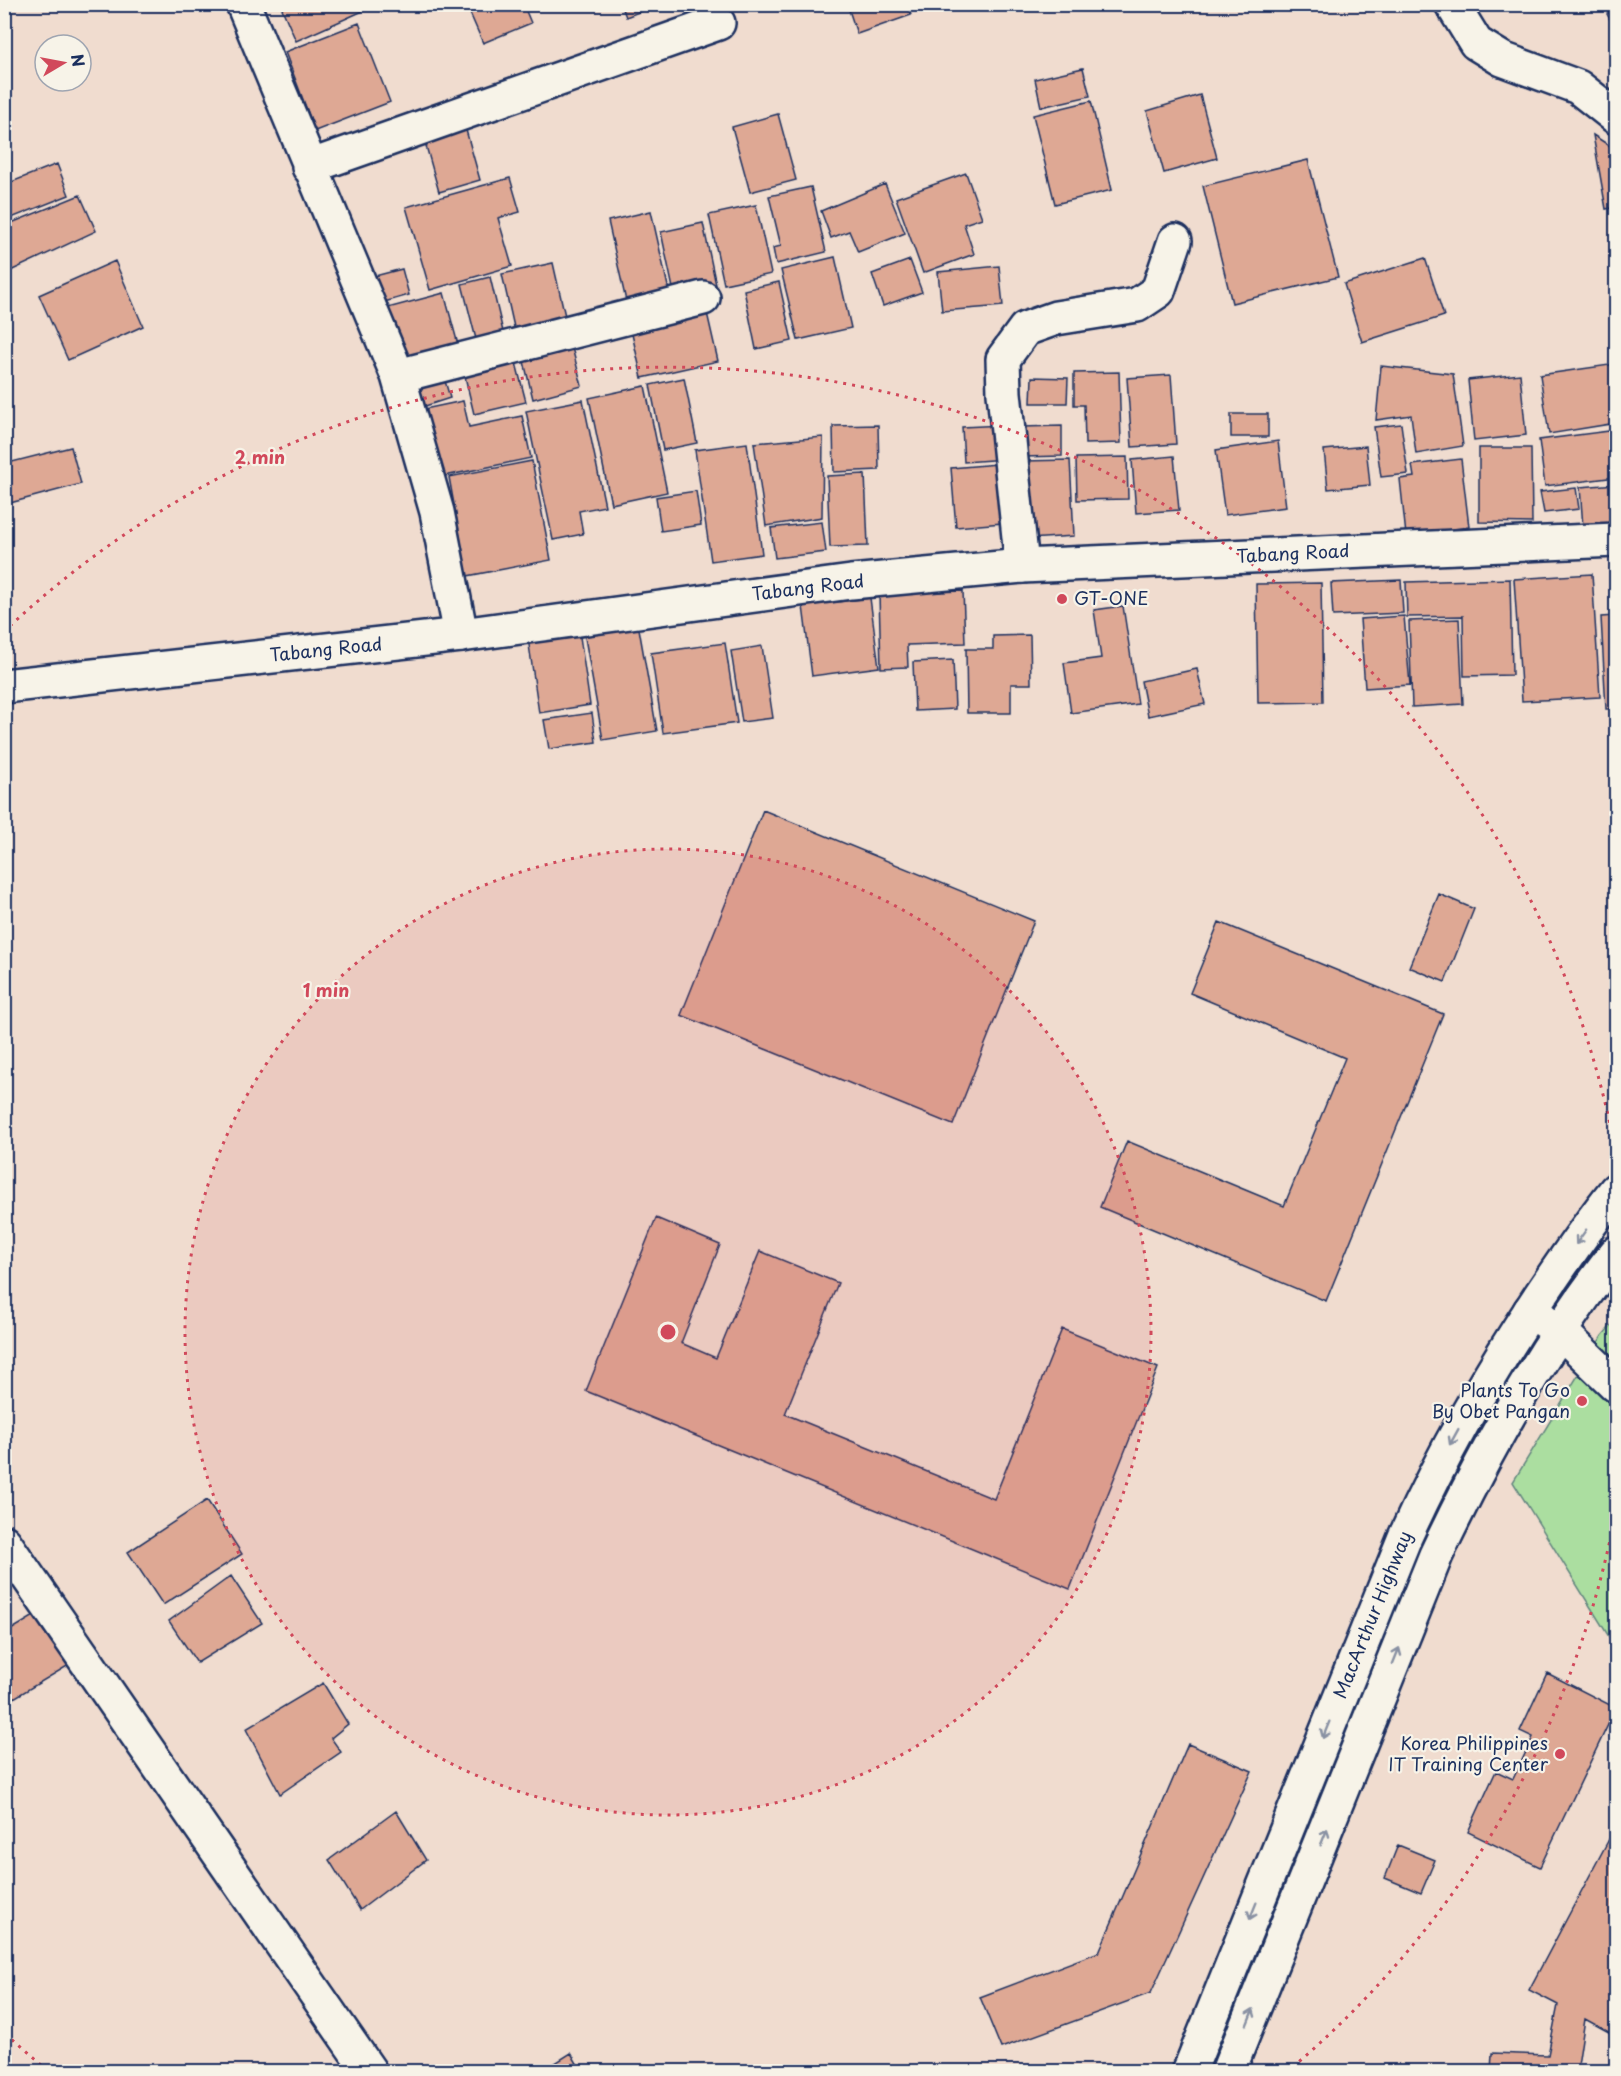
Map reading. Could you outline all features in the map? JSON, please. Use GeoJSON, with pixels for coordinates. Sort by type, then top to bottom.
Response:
{"type":"FeatureCollection","features":[{"type":"Feature","properties":{"kind":"main road"},"geometry":{"type":"LineString","coordinates":[[243,4],[398,376],[437,512],[461,635]]}},
{"type":"Feature","properties":{"kind":"main road"},"geometry":{"type":"LineString","coordinates":[[1452,4],[1476,43],[1502,59],[1578,87],[1617,117]]}},
{"type":"Feature","properties":{"kind":"main road"},"geometry":{"type":"LineString","coordinates":[[309,166],[718,23]]}},
{"type":"Feature","properties":{"kind":"main road"},"geometry":{"type":"LineString","coordinates":[[1022,566],[1004,393],[1003,359],[1025,329],[1056,318],[1137,305],[1151,296],[1158,291],[1175,241]]}},
{"type":"Feature","properties":{"kind":"main road"},"geometry":{"type":"LineString","coordinates":[[398,376],[703,298]]}},
{"type":"Feature","properties":{"kind":"main road","name":"Tabang Road"},"geometry":{"type":"LineString","coordinates":[[4,686],[461,635],[851,582],[1022,566],[1617,540]]}},
{"type":"Feature","properties":{"kind":"main road","name":"MacArthur Highway"},"geometry":{"type":"LineString","coordinates":[[1189,2072],[1405,1537],[1433,1475],[1492,1371],[1530,1311],[1602,1207],[1617,1190]]}},
{"type":"Feature","properties":{"kind":"main road","name":"MacArthur Highway"},"geometry":{"type":"LineString","coordinates":[[1228,2072],[1436,1555],[1466,1490],[1496,1434],[1560,1331],[1617,1254]]}},
{"type":"Feature","properties":{"kind":"main road"},"geometry":{"type":"LineString","coordinates":[[1530,1311],[1560,1331],[1617,1385]]}},
{"type":"Feature","properties":{"kind":"main road"},"geometry":{"type":"LineString","coordinates":[[4,1542],[370,2072]]}},
{"type":"Feature","properties":{"kind":"green space"},"geometry":{"type":"Polygon","coordinates":[[[1616,1320],[1616,1648],[1513,1482],[1602,1336],[1616,1320]]]}},
{"type":"Feature","properties":{"kind":"building"},"geometry":{"type":"Polygon","coordinates":[[[280,4],[363,4],[365,10],[296,41],[280,4]]]}},
{"type":"Feature","properties":{"kind":"building"},"geometry":{"type":"Polygon","coordinates":[[[466,4],[523,4],[531,23],[483,43],[466,4]]]}},
{"type":"Feature","properties":{"kind":"building"},"geometry":{"type":"Polygon","coordinates":[[[621,4],[659,4],[626,17],[621,4]]]}},
{"type":"Feature","properties":{"kind":"building"},"geometry":{"type":"Polygon","coordinates":[[[847,4],[907,4],[911,15],[857,34],[847,4]]]}},
{"type":"Feature","properties":{"kind":"building"},"geometry":{"type":"Polygon","coordinates":[[[1616,9],[1616,30],[1607,14],[1616,9]]]}},
{"type":"Feature","properties":{"kind":"building"},"geometry":{"type":"Polygon","coordinates":[[[359,23],[390,102],[315,131],[285,52],[359,23]]]}},
{"type":"Feature","properties":{"kind":"building"},"geometry":{"type":"Polygon","coordinates":[[[1083,68],[1090,96],[1041,107],[1035,79],[1083,68]]]}},
{"type":"Feature","properties":{"kind":"building"},"geometry":{"type":"Polygon","coordinates":[[[1200,95],[1217,158],[1164,173],[1147,111],[1200,95]]]}},
{"type":"Feature","properties":{"kind":"building"},"geometry":{"type":"Polygon","coordinates":[[[1091,101],[1112,190],[1055,204],[1033,115],[1091,101]]]}},
{"type":"Feature","properties":{"kind":"building"},"geometry":{"type":"Polygon","coordinates":[[[778,114],[796,180],[750,192],[732,127],[778,114]]]}},
{"type":"Feature","properties":{"kind":"building"},"geometry":{"type":"Polygon","coordinates":[[[464,123],[480,180],[439,192],[423,135],[464,123]]]}},
{"type":"Feature","properties":{"kind":"building"},"geometry":{"type":"Polygon","coordinates":[[[1593,135],[1616,150],[1616,207],[1606,209],[1593,135]]]}},
{"type":"Feature","properties":{"kind":"building"},"geometry":{"type":"Polygon","coordinates":[[[1308,160],[1338,277],[1232,303],[1203,186],[1308,160]]]}},
{"type":"Feature","properties":{"kind":"building"},"geometry":{"type":"Polygon","coordinates":[[[57,164],[69,195],[4,221],[4,185],[57,164]]]}},
{"type":"Feature","properties":{"kind":"building"},"geometry":{"type":"Polygon","coordinates":[[[966,173],[982,218],[964,224],[974,254],[923,273],[896,198],[966,173]]]}},
{"type":"Feature","properties":{"kind":"building"},"geometry":{"type":"Polygon","coordinates":[[[510,178],[520,212],[498,218],[512,266],[430,290],[406,207],[510,178]]]}},
{"type":"Feature","properties":{"kind":"building"},"geometry":{"type":"Polygon","coordinates":[[[885,184],[905,233],[858,252],[849,231],[831,238],[821,211],[885,184]]]}},
{"type":"Feature","properties":{"kind":"building"},"geometry":{"type":"Polygon","coordinates":[[[811,187],[826,252],[776,264],[773,248],[781,246],[769,196],[811,187]]]}},
{"type":"Feature","properties":{"kind":"building"},"geometry":{"type":"Polygon","coordinates":[[[80,195],[96,231],[4,274],[4,226],[80,195]]]}},
{"type":"Feature","properties":{"kind":"building"},"geometry":{"type":"Polygon","coordinates":[[[756,205],[771,274],[724,284],[709,215],[756,205]]]}},
{"type":"Feature","properties":{"kind":"building"},"geometry":{"type":"Polygon","coordinates":[[[651,211],[669,291],[626,301],[608,221],[651,211]]]}},
{"type":"Feature","properties":{"kind":"building"},"geometry":{"type":"Polygon","coordinates":[[[703,223],[716,285],[674,293],[661,232],[703,223]]]}},
{"type":"Feature","properties":{"kind":"building"},"geometry":{"type":"Polygon","coordinates":[[[835,257],[851,328],[798,340],[781,270],[835,257]]]}},
{"type":"Feature","properties":{"kind":"building"},"geometry":{"type":"Polygon","coordinates":[[[1425,258],[1444,316],[1362,342],[1344,284],[1425,258]]]}},
{"type":"Feature","properties":{"kind":"building"},"geometry":{"type":"Polygon","coordinates":[[[910,260],[922,292],[883,306],[872,274],[910,260]]]}},
{"type":"Feature","properties":{"kind":"building"},"geometry":{"type":"Polygon","coordinates":[[[115,261],[143,326],[68,360],[39,295],[115,261]]]}},
{"type":"Feature","properties":{"kind":"building"},"geometry":{"type":"Polygon","coordinates":[[[553,263],[567,325],[516,336],[502,274],[553,263]]]}},
{"type":"Feature","properties":{"kind":"building"},"geometry":{"type":"Polygon","coordinates":[[[999,266],[1003,306],[942,311],[938,272],[999,266]]]}},
{"type":"Feature","properties":{"kind":"building"},"geometry":{"type":"Polygon","coordinates":[[[402,269],[409,295],[377,304],[371,277],[402,269]]]}},
{"type":"Feature","properties":{"kind":"building"},"geometry":{"type":"Polygon","coordinates":[[[490,277],[504,336],[477,343],[462,284],[490,277]]]}},
{"type":"Feature","properties":{"kind":"building"},"geometry":{"type":"Polygon","coordinates":[[[779,282],[792,341],[756,349],[744,290],[779,282]]]}},
{"type":"Feature","properties":{"kind":"building"},"geometry":{"type":"Polygon","coordinates":[[[444,293],[460,352],[400,368],[384,309],[444,293]]]}},
{"type":"Feature","properties":{"kind":"building"},"geometry":{"type":"Polygon","coordinates":[[[705,304],[718,361],[642,378],[629,321],[705,304]]]}},
{"type":"Feature","properties":{"kind":"building"},"geometry":{"type":"Polygon","coordinates":[[[569,336],[582,386],[533,399],[521,349],[569,336]]]}},
{"type":"Feature","properties":{"kind":"building"},"geometry":{"type":"Polygon","coordinates":[[[513,351],[526,402],[474,414],[462,364],[513,351]]]}},
{"type":"Feature","properties":{"kind":"building"},"geometry":{"type":"Polygon","coordinates":[[[1616,364],[1616,423],[1549,434],[1540,375],[1616,364]]]}},
{"type":"Feature","properties":{"kind":"building"},"geometry":{"type":"Polygon","coordinates":[[[1381,366],[1453,374],[1463,446],[1416,454],[1411,415],[1376,420],[1381,366]]]}},
{"type":"Feature","properties":{"kind":"building"},"geometry":{"type":"Polygon","coordinates":[[[1119,372],[1121,443],[1085,444],[1084,405],[1074,405],[1074,373],[1119,372]]]}},
{"type":"Feature","properties":{"kind":"building"},"geometry":{"type":"Polygon","coordinates":[[[443,374],[450,398],[419,408],[411,384],[443,374]]]}},
{"type":"Feature","properties":{"kind":"building"},"geometry":{"type":"Polygon","coordinates":[[[1520,374],[1526,435],[1474,441],[1468,380],[1520,374]]]}},
{"type":"Feature","properties":{"kind":"building"},"geometry":{"type":"Polygon","coordinates":[[[1171,375],[1176,444],[1132,447],[1127,378],[1171,375]]]}},
{"type":"Feature","properties":{"kind":"building"},"geometry":{"type":"Polygon","coordinates":[[[1032,377],[1068,378],[1067,403],[1031,403],[1032,377]]]}},
{"type":"Feature","properties":{"kind":"building"},"geometry":{"type":"Polygon","coordinates":[[[684,378],[697,443],[663,450],[650,385],[684,378]]]}},
{"type":"Feature","properties":{"kind":"building"},"geometry":{"type":"Polygon","coordinates":[[[645,386],[667,492],[611,504],[589,398],[645,386]]]}},
{"type":"Feature","properties":{"kind":"building"},"geometry":{"type":"Polygon","coordinates":[[[583,400],[605,506],[579,511],[583,534],[553,540],[526,411],[583,400]]]}},
{"type":"Feature","properties":{"kind":"building"},"geometry":{"type":"Polygon","coordinates":[[[463,401],[469,427],[522,416],[531,458],[430,479],[415,411],[463,401]]]}},
{"type":"Feature","properties":{"kind":"building"},"geometry":{"type":"Polygon","coordinates":[[[1231,414],[1268,414],[1268,437],[1231,437],[1231,414]]]}},
{"type":"Feature","properties":{"kind":"building"},"geometry":{"type":"Polygon","coordinates":[[[1401,424],[1408,474],[1381,477],[1374,427],[1401,424]]]}},
{"type":"Feature","properties":{"kind":"building"},"geometry":{"type":"Polygon","coordinates":[[[878,425],[879,470],[834,472],[833,426],[878,425]]]}},
{"type":"Feature","properties":{"kind":"building"},"geometry":{"type":"Polygon","coordinates":[[[1003,425],[1005,459],[964,462],[962,427],[1003,425]]]}},
{"type":"Feature","properties":{"kind":"building"},"geometry":{"type":"Polygon","coordinates":[[[1062,426],[1062,456],[1022,457],[1021,427],[1062,426]]]}},
{"type":"Feature","properties":{"kind":"building"},"geometry":{"type":"Polygon","coordinates":[[[1616,430],[1616,477],[1545,486],[1539,440],[1616,430]]]}},
{"type":"Feature","properties":{"kind":"building"},"geometry":{"type":"Polygon","coordinates":[[[823,437],[822,517],[766,526],[754,443],[823,437]]]}},
{"type":"Feature","properties":{"kind":"building"},"geometry":{"type":"Polygon","coordinates":[[[1278,441],[1286,507],[1225,515],[1216,450],[1278,441]]]}},
{"type":"Feature","properties":{"kind":"building"},"geometry":{"type":"Polygon","coordinates":[[[747,443],[762,554],[711,561],[695,450],[747,443]]]}},
{"type":"Feature","properties":{"kind":"building"},"geometry":{"type":"Polygon","coordinates":[[[1366,446],[1370,485],[1328,489],[1324,450],[1366,446]]]}},
{"type":"Feature","properties":{"kind":"building"},"geometry":{"type":"Polygon","coordinates":[[[71,447],[81,484],[10,503],[4,483],[4,464],[71,447]]]}},
{"type":"Feature","properties":{"kind":"building"},"geometry":{"type":"Polygon","coordinates":[[[1479,448],[1531,448],[1532,523],[1479,522],[1479,448]]]}},
{"type":"Feature","properties":{"kind":"building"},"geometry":{"type":"Polygon","coordinates":[[[1174,456],[1179,510],[1136,513],[1132,460],[1174,456]]]}},
{"type":"Feature","properties":{"kind":"building"},"geometry":{"type":"Polygon","coordinates":[[[1127,457],[1128,499],[1077,500],[1076,458],[1127,457]]]}},
{"type":"Feature","properties":{"kind":"building"},"geometry":{"type":"Polygon","coordinates":[[[1461,459],[1469,527],[1406,535],[1400,479],[1414,477],[1412,465],[1461,459]]]}},
{"type":"Feature","properties":{"kind":"building"},"geometry":{"type":"Polygon","coordinates":[[[1070,460],[1074,536],[1029,539],[1023,461],[1070,460]]]}},
{"type":"Feature","properties":{"kind":"building"},"geometry":{"type":"Polygon","coordinates":[[[532,461],[551,560],[467,576],[449,477],[532,461]]]}},
{"type":"Feature","properties":{"kind":"building"},"geometry":{"type":"Polygon","coordinates":[[[1009,463],[1014,522],[956,527],[951,468],[1009,463]]]}},
{"type":"Feature","properties":{"kind":"building"},"geometry":{"type":"Polygon","coordinates":[[[865,474],[868,546],[830,547],[827,476],[865,474]]]}},
{"type":"Feature","properties":{"kind":"building"},"geometry":{"type":"Polygon","coordinates":[[[1616,484],[1616,525],[1583,527],[1580,487],[1616,484]]]}},
{"type":"Feature","properties":{"kind":"building"},"geometry":{"type":"Polygon","coordinates":[[[1576,488],[1579,509],[1544,513],[1540,492],[1576,488]]]}},
{"type":"Feature","properties":{"kind":"building"},"geometry":{"type":"Polygon","coordinates":[[[696,491],[701,525],[661,531],[656,497],[696,491]]]}},
{"type":"Feature","properties":{"kind":"building"},"geometry":{"type":"Polygon","coordinates":[[[822,522],[826,552],[775,558],[771,528],[822,522]]]}},
{"type":"Feature","properties":{"kind":"building"},"geometry":{"type":"Polygon","coordinates":[[[1592,574],[1600,697],[1522,701],[1514,579],[1592,574]]]}},
{"type":"Feature","properties":{"kind":"building"},"geometry":{"type":"Polygon","coordinates":[[[1510,579],[1512,675],[1464,676],[1463,616],[1407,617],[1406,582],[1510,579]]]}},
{"type":"Feature","properties":{"kind":"building"},"geometry":{"type":"Polygon","coordinates":[[[1401,580],[1403,613],[1333,616],[1331,583],[1401,580]]]}},
{"type":"Feature","properties":{"kind":"building"},"geometry":{"type":"Polygon","coordinates":[[[1321,583],[1323,702],[1258,703],[1256,584],[1321,583]]]}},
{"type":"Feature","properties":{"kind":"building"},"geometry":{"type":"Polygon","coordinates":[[[963,591],[965,643],[907,645],[908,667],[881,668],[879,594],[963,591]]]}},
{"type":"Feature","properties":{"kind":"building"},"geometry":{"type":"Polygon","coordinates":[[[870,598],[879,667],[812,676],[803,606],[870,598]]]}},
{"type":"Feature","properties":{"kind":"building"},"geometry":{"type":"Polygon","coordinates":[[[1123,606],[1138,704],[1071,713],[1064,663],[1101,658],[1094,610],[1123,606]]]}},
{"type":"Feature","properties":{"kind":"building"},"geometry":{"type":"Polygon","coordinates":[[[1404,616],[1410,685],[1365,688],[1360,619],[1404,616]]]}},
{"type":"Feature","properties":{"kind":"building"},"geometry":{"type":"Polygon","coordinates":[[[1616,616],[1616,709],[1606,709],[1601,617],[1616,616]]]}},
{"type":"Feature","properties":{"kind":"building"},"geometry":{"type":"Polygon","coordinates":[[[1459,619],[1463,704],[1412,707],[1409,621],[1459,619]]]}},
{"type":"Feature","properties":{"kind":"building"},"geometry":{"type":"Polygon","coordinates":[[[638,623],[657,731],[603,740],[584,632],[638,623]]]}},
{"type":"Feature","properties":{"kind":"building"},"geometry":{"type":"Polygon","coordinates":[[[579,630],[590,705],[539,713],[528,638],[579,630]]]}},
{"type":"Feature","properties":{"kind":"building"},"geometry":{"type":"Polygon","coordinates":[[[1030,635],[1031,684],[1011,684],[1011,713],[967,713],[966,649],[993,649],[993,636],[1030,635]]]}},
{"type":"Feature","properties":{"kind":"building"},"geometry":{"type":"Polygon","coordinates":[[[725,643],[737,723],[663,733],[651,653],[725,643]]]}},
{"type":"Feature","properties":{"kind":"building"},"geometry":{"type":"Polygon","coordinates":[[[762,646],[773,718],[742,722],[731,651],[762,646]]]}},
{"type":"Feature","properties":{"kind":"building"},"geometry":{"type":"Polygon","coordinates":[[[953,660],[955,709],[915,711],[913,662],[953,660]]]}},
{"type":"Feature","properties":{"kind":"building"},"geometry":{"type":"Polygon","coordinates":[[[1197,669],[1205,704],[1148,716],[1141,681],[1197,669]]]}},
{"type":"Feature","properties":{"kind":"building"},"geometry":{"type":"Polygon","coordinates":[[[592,713],[596,742],[549,749],[544,720],[592,713]]]}},
{"type":"Feature","properties":{"kind":"building"},"geometry":{"type":"Polygon","coordinates":[[[763,810],[1034,921],[953,1125],[681,1015],[763,810]]]}},
{"type":"Feature","properties":{"kind":"building"},"geometry":{"type":"Polygon","coordinates":[[[1439,894],[1474,909],[1445,982],[1409,967],[1439,894]]]}},
{"type":"Feature","properties":{"kind":"building"},"geometry":{"type":"Polygon","coordinates":[[[1219,922],[1443,1014],[1326,1301],[1100,1207],[1127,1141],[1284,1206],[1345,1058],[1190,993],[1219,922]]]}},
{"type":"Feature","properties":{"kind":"building"},"geometry":{"type":"Polygon","coordinates":[[[656,1218],[720,1245],[681,1343],[716,1358],[760,1251],[838,1283],[785,1414],[994,1499],[1062,1329],[1158,1368],[1070,1589],[586,1391],[656,1218]]]}},
{"type":"Feature","properties":{"kind":"building"},"geometry":{"type":"Polygon","coordinates":[[[207,1500],[242,1554],[163,1605],[128,1552],[207,1500]]]}},
{"type":"Feature","properties":{"kind":"building"},"geometry":{"type":"Polygon","coordinates":[[[231,1576],[262,1623],[197,1663],[169,1621],[231,1576]]]}},
{"type":"Feature","properties":{"kind":"building"},"geometry":{"type":"Polygon","coordinates":[[[39,1613],[69,1665],[4,1704],[4,1634],[39,1613]]]}},
{"type":"Feature","properties":{"kind":"building","name":"Korea Philippines IT Training Center"},"geometry":{"type":"Polygon","coordinates":[[[1547,1673],[1616,1708],[1540,1867],[1468,1832],[1496,1771],[1513,1779],[1533,1737],[1520,1731],[1547,1673]]]}},
{"type":"Feature","properties":{"kind":"building"},"geometry":{"type":"Polygon","coordinates":[[[323,1683],[348,1724],[331,1738],[341,1752],[280,1794],[246,1729],[323,1683]]]}},
{"type":"Feature","properties":{"kind":"building"},"geometry":{"type":"Polygon","coordinates":[[[1188,1744],[1252,1771],[1151,1993],[1001,2048],[980,1997],[1099,1952],[1188,1744]]]}},
{"type":"Feature","properties":{"kind":"building"},"geometry":{"type":"Polygon","coordinates":[[[396,1811],[426,1860],[360,1910],[329,1860],[396,1811]]]}},
{"type":"Feature","properties":{"kind":"building"},"geometry":{"type":"Polygon","coordinates":[[[1616,1826],[1616,2036],[1585,2019],[1577,2072],[1491,2072],[1492,2053],[1548,2055],[1558,2005],[1529,1990],[1616,1826]]]}},
{"type":"Feature","properties":{"kind":"building"},"geometry":{"type":"Polygon","coordinates":[[[1398,1845],[1435,1860],[1421,1893],[1385,1878],[1398,1845]]]}},
{"type":"Feature","properties":{"kind":"building"},"geometry":{"type":"Polygon","coordinates":[[[571,2053],[582,2072],[541,2072],[571,2053]]]}},
{"type":"Feature","properties":{"kind":"place","name":"GT-ONE"},"geometry":{"type":"Point","coordinates":[1062,599]}},
{"type":"Feature","properties":{"kind":"place","name":"Plants To Go By Obet Pangan"},"geometry":{"type":"Point","coordinates":[1582,1401]}},
{"type":"Feature","properties":{"kind":"place","name":"Korea Philippines IT Training Center"},"geometry":{"type":"Point","coordinates":[1560,1754]}}]}
